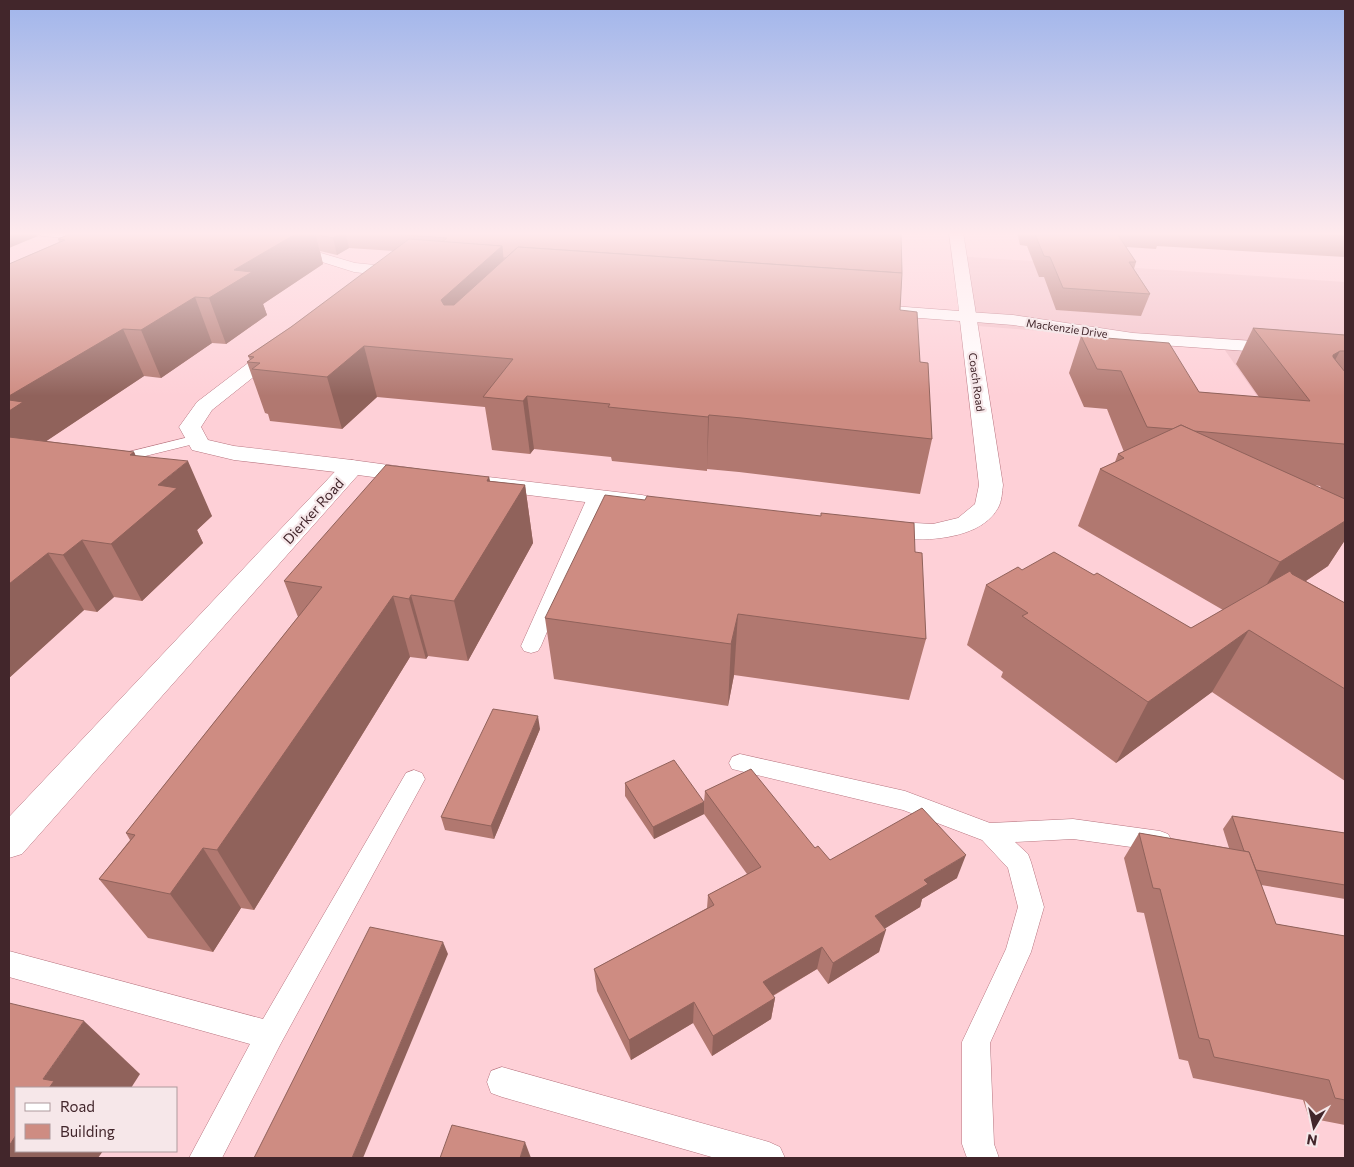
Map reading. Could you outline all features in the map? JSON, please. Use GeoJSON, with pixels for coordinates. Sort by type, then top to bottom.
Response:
{"type":"FeatureCollection","features":[{"type":"Feature","properties":{"kind":"street","name":"Coach Road"},"geometry":{"type":"LineString","coordinates":[[854,526],[933,532],[967,524],[987,506],[990,485],[964,286]]}},
{"type":"Feature","properties":{"kind":"street","name":"Mackenzie Drive"},"geometry":{"type":"LineString","coordinates":[[868,309],[1012,320],[1133,338],[1345,353]]}},
{"type":"Feature","properties":{"kind":"street"},"geometry":{"type":"LineString","coordinates":[[197,439],[190,427],[204,406],[293,337]]}},
{"type":"Feature","properties":{"kind":"street","name":"Dierker Road"},"geometry":{"type":"LineString","coordinates":[[197,439],[200,445],[234,453],[352,467]]}},
{"type":"Feature","properties":{"kind":"street"},"geometry":{"type":"LineString","coordinates":[[352,467],[440,479]]}},
{"type":"Feature","properties":{"kind":"street","name":"Dierker Road"},"geometry":{"type":"LineString","coordinates":[[12,834],[352,467]]}},
{"type":"Feature","properties":{"kind":"street"},"geometry":{"type":"LineString","coordinates":[[469,482],[665,504]]}},
{"type":"Feature","properties":{"kind":"lane"},"geometry":{"type":"LineString","coordinates":[[101,464],[197,439]]}},
{"type":"Feature","properties":{"kind":"lane"},"geometry":{"type":"LineString","coordinates":[[531,646],[596,496]]}},
{"type":"Feature","properties":{"kind":"lane"},"geometry":{"type":"LineString","coordinates":[[740,763],[905,801],[990,833],[1020,862],[1031,907],[1018,952],[976,1042],[978,1144],[983,1158]]}},
{"type":"Feature","properties":{"kind":"lane"},"geometry":{"type":"LineString","coordinates":[[205,1158],[270,1036],[414,779]]}},
{"type":"Feature","properties":{"kind":"lane"},"geometry":{"type":"LineString","coordinates":[[990,833],[1072,829],[1179,844]]}},
{"type":"Feature","properties":{"kind":"lane"},"geometry":{"type":"LineString","coordinates":[[9,964],[270,1036]]}},
{"type":"Feature","properties":{"kind":"lane"},"geometry":{"type":"LineString","coordinates":[[502,1082],[768,1158]]}},
{"type":"Feature","properties":{"kind":"shaded area"},"geometry":{"type":"Polygon","coordinates":[[[960,286],[1345,286],[1345,522],[1222,346],[966,325],[960,286]]]}},
{"type":"Feature","properties":{"kind":"building"},"geometry":{"type":"Polygon","coordinates":[[[9,286],[228,286],[209,298],[195,297],[141,330],[123,329],[9,396],[9,286]]]}},
{"type":"Feature","properties":{"kind":"building"},"geometry":{"type":"Polygon","coordinates":[[[345,286],[456,286],[441,300],[444,305],[454,305],[474,286],[901,286],[900,310],[917,312],[920,362],[928,363],[932,439],[742,418],[709,415],[708,417],[608,407],[610,404],[527,396],[523,401],[483,397],[513,359],[364,346],[327,377],[252,369],[260,363],[247,362],[254,357],[248,356],[345,286]]]}},
{"type":"Feature","properties":{"kind":"building"},"geometry":{"type":"Polygon","coordinates":[[[1062,286],[1145,286],[1150,294],[1062,286]]]}},
{"type":"Feature","properties":{"kind":"building"},"geometry":{"type":"Polygon","coordinates":[[[1253,328],[1345,335],[1345,351],[1340,351],[1333,355],[1333,357],[1345,372],[1345,446],[1344,444],[1194,431],[1181,425],[1173,429],[1147,427],[1121,371],[1097,369],[1081,336],[1169,343],[1199,392],[1310,401],[1253,328]]]}},
{"type":"Feature","properties":{"kind":"building"},"geometry":{"type":"Polygon","coordinates":[[[9,400],[23,402],[9,411],[9,400]]]}},
{"type":"Feature","properties":{"kind":"building"},"geometry":{"type":"Polygon","coordinates":[[[1181,425],[1345,499],[1345,521],[1280,562],[1100,469],[1124,458],[1118,454],[1181,425]]]}},
{"type":"Feature","properties":{"kind":"building"},"geometry":{"type":"Polygon","coordinates":[[[9,437],[134,452],[130,455],[188,461],[158,485],[177,488],[111,544],[82,540],[63,555],[48,553],[9,584],[9,437]]]}},
{"type":"Feature","properties":{"kind":"building"},"geometry":{"type":"Polygon","coordinates":[[[386,465],[489,477],[487,481],[525,485],[454,601],[411,595],[409,599],[393,596],[217,850],[203,848],[170,894],[99,879],[135,835],[126,833],[322,587],[284,581],[386,465]]]}},
{"type":"Feature","properties":{"kind":"building"},"geometry":{"type":"Polygon","coordinates":[[[605,495],[645,500],[647,496],[821,516],[821,513],[914,523],[915,552],[922,553],[926,639],[738,614],[731,644],[545,618],[605,495]]]}},
{"type":"Feature","properties":{"kind":"building"},"geometry":{"type":"Polygon","coordinates":[[[1054,552],[1094,575],[1097,573],[1191,628],[1290,571],[1292,574],[1345,603],[1345,689],[1249,630],[1148,702],[1022,616],[1028,613],[986,585],[1018,567],[1022,570],[1054,552]]]}},
{"type":"Feature","properties":{"kind":"building"},"geometry":{"type":"Polygon","coordinates":[[[493,709],[538,716],[491,826],[441,817],[493,709]]]}},
{"type":"Feature","properties":{"kind":"building"},"geometry":{"type":"Polygon","coordinates":[[[674,760],[704,802],[653,827],[625,783],[674,760]]]}},
{"type":"Feature","properties":{"kind":"building"},"geometry":{"type":"Polygon","coordinates":[[[751,769],[815,848],[818,846],[830,860],[922,808],[966,855],[924,880],[928,884],[875,916],[886,930],[833,963],[822,947],[763,982],[775,998],[713,1036],[694,1002],[629,1040],[594,969],[714,905],[708,895],[761,867],[705,791],[751,769]]]}},
{"type":"Feature","properties":{"kind":"building"},"geometry":{"type":"Polygon","coordinates":[[[1232,816],[1345,833],[1345,885],[1256,870],[1249,852],[1244,851],[1232,816]]]}},
{"type":"Feature","properties":{"kind":"building"},"geometry":{"type":"Polygon","coordinates":[[[1139,833],[1249,852],[1276,924],[1345,936],[1345,1100],[1335,1098],[1329,1080],[1214,1057],[1209,1040],[1199,1038],[1160,889],[1153,888],[1139,833]]]}},
{"type":"Feature","properties":{"kind":"building"},"geometry":{"type":"Polygon","coordinates":[[[370,927],[443,942],[352,1158],[254,1158],[370,927]]]}},
{"type":"Feature","properties":{"kind":"building"},"geometry":{"type":"Polygon","coordinates":[[[9,1003],[84,1021],[43,1079],[54,1081],[50,1087],[15,1087],[15,1137],[9,1146],[9,1003]]]}},
{"type":"Feature","properties":{"kind":"building"},"geometry":{"type":"Polygon","coordinates":[[[452,1125],[525,1142],[520,1158],[440,1158],[452,1125]]]}}]}
